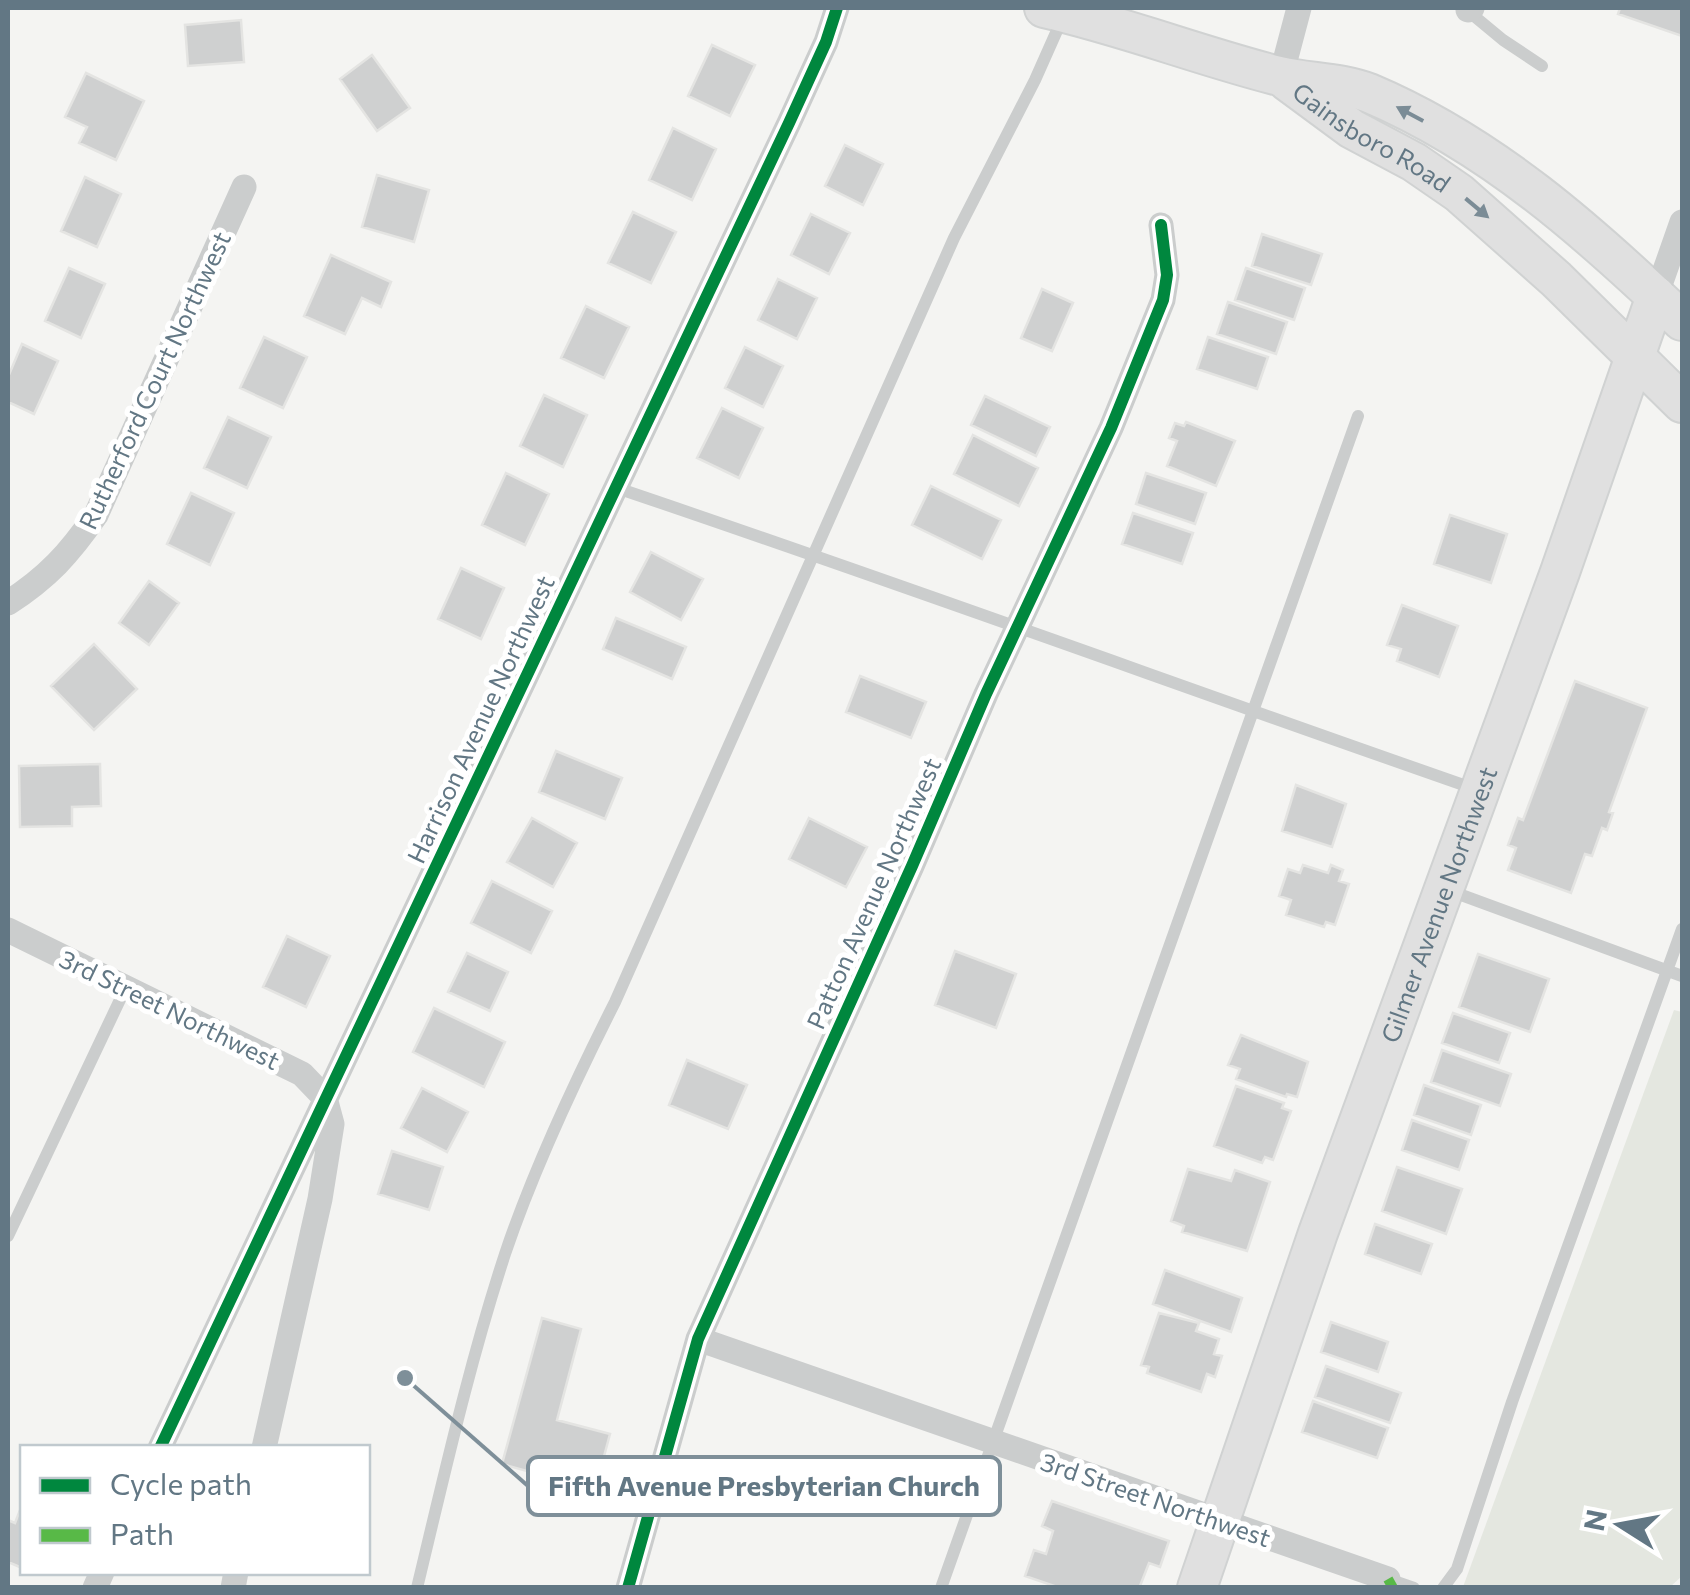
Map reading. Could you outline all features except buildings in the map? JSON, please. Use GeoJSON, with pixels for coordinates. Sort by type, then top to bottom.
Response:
{"type":"FeatureCollection","features":[{"type":"Feature","properties":{"kind":"street","name":"Harrison Avenue Northwest"},"geometry":{"type":"LineString","coordinates":[[161,1445],[796,106],[837,8]]}},
{"type":"Feature","properties":{"kind":"street"},"geometry":{"type":"LineString","coordinates":[[1055,10],[1281,76],[1298,8]]}},
{"type":"Feature","properties":{"kind":"street","name":"Gainsboro Road"},"geometry":{"type":"LineString","coordinates":[[1281,76],[1365,91],[1441,130],[1542,195],[1669,309]]}},
{"type":"Feature","properties":{"kind":"street","name":"Gainsboro Road"},"geometry":{"type":"LineString","coordinates":[[1281,76],[1352,129],[1414,162],[1459,193],[1532,257],[1682,404]]}},
{"type":"Feature","properties":{"kind":"street","name":"Rutherford Court Northwest"},"geometry":{"type":"LineString","coordinates":[[8,602],[42,581],[72,550],[96,515],[244,187]]}},
{"type":"Feature","properties":{"kind":"street","name":"Gilmer Avenue Northwest"},"geometry":{"type":"LineString","coordinates":[[1198,1588],[1318,1234],[1634,357],[1669,309],[1682,222]]}},
{"type":"Feature","properties":{"kind":"street","name":"Patton Avenue Northwest"},"geometry":{"type":"LineString","coordinates":[[628,1588],[698,1340],[1111,428],[1163,300],[1167,275],[1161,225]]}},
{"type":"Feature","properties":{"kind":"street","name":"3rd Street Northwest"},"geometry":{"type":"LineString","coordinates":[[8,930],[302,1074],[325,1098]]}},
{"type":"Feature","properties":{"kind":"street"},"geometry":{"type":"LineString","coordinates":[[265,1445],[320,1199],[332,1124],[325,1098]]}},
{"type":"Feature","properties":{"kind":"street","name":"3rd Street Northwest"},"geometry":{"type":"LineString","coordinates":[[698,1340],[1388,1579]]}},
{"type":"Feature","properties":{"kind":"lane"},"geometry":{"type":"LineString","coordinates":[[1470,9],[1503,40],[1542,66]]}},
{"type":"Feature","properties":{"kind":"lane"},"geometry":{"type":"LineString","coordinates":[[418,1588],[468,1376],[506,1251],[573,1087],[615,1002],[954,238],[1035,80],[1055,10]]}},
{"type":"Feature","properties":{"kind":"lane"},"geometry":{"type":"LineString","coordinates":[[940,1588],[1358,416]]}},
{"type":"Feature","properties":{"kind":"lane"},"geometry":{"type":"LineString","coordinates":[[614,487],[1480,791]]}},
{"type":"Feature","properties":{"kind":"lane"},"geometry":{"type":"LineString","coordinates":[[1444,889],[1682,976]]}},
{"type":"Feature","properties":{"kind":"lane"},"geometry":{"type":"LineString","coordinates":[[1443,1588],[1458,1569],[1512,1402],[1682,929]]}},
{"type":"Feature","properties":{"kind":"lane"},"geometry":{"type":"LineString","coordinates":[[8,1236],[126,987]]}},
{"type":"Feature","properties":{"kind":"lane"},"geometry":{"type":"LineString","coordinates":[[1388,1579],[1414,1588]]}},
{"type":"Feature","properties":{"kind":"shaded area"},"geometry":{"type":"Polygon","coordinates":[[[1674,1010],[1682,1012],[1682,1576],[1670,1587],[1463,1587],[1674,1010]]]}},
{"type":"Feature","properties":{"kind":"marked path"},"geometry":{"type":"LineString","coordinates":[[1388,1579],[1393,1588]]}},
{"type":"Feature","properties":{"kind":"cycle path"},"geometry":{"type":"LineString","coordinates":[[161,1445],[789,123],[837,8]]}},
{"type":"Feature","properties":{"kind":"cycle path"},"geometry":{"type":"LineString","coordinates":[[628,1588],[698,1339],[986,694],[1111,428],[1163,300],[1167,275],[1161,225]]}},
{"type":"Feature","properties":{"kind":"place","name":"Fifth Avenue Presbyterian Church"},"geometry":{"type":"Point","coordinates":[405,1378]}}]}
